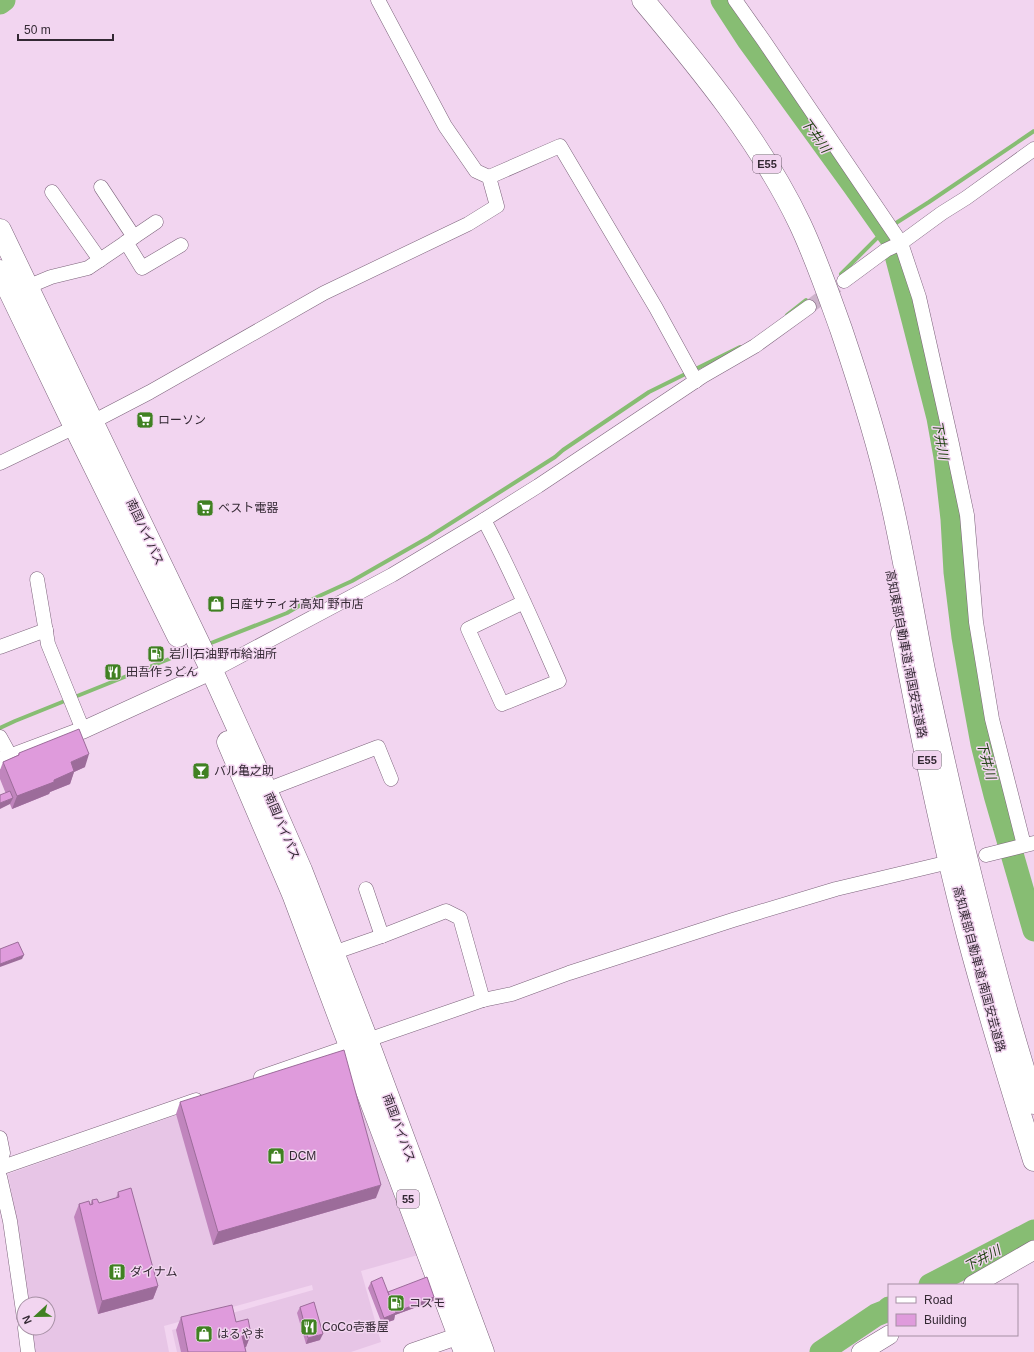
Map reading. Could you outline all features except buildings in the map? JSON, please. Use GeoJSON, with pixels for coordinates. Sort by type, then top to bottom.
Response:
{"type":"FeatureCollection","features":[{"type":"Feature","properties":{"kind":"highway","name":"高知東部自動車道;南国安芸道路"},"geometry":{"type":"LineString","coordinates":[[643,0],[688,53],[726,104],[769,168],[799,222],[822,276],[849,352],[872,426],[891,502],[939,742],[970,873],[994,968],[1034,1103]]}},
{"type":"Feature","properties":{"kind":"highway","name":"南国バイパス"},"geometry":{"type":"LineString","coordinates":[[0,230],[27,287],[84,424]]}},
{"type":"Feature","properties":{"kind":"highway","name":"南国バイパス"},"geometry":{"type":"LineString","coordinates":[[0,271],[84,424],[205,674],[266,790],[333,953],[359,1043],[466,1340],[483,1352]]}},
{"type":"Feature","properties":{"kind":"highway","name":"高知東部自動車道;南国安芸道路"},"geometry":{"type":"LineString","coordinates":[[849,352],[913,693],[941,822],[968,935],[1001,1054],[1034,1160]]}},
{"type":"Feature","properties":{"kind":"highway","name":"南国バイパス"},"geometry":{"type":"LineString","coordinates":[[205,674],[241,772],[359,1043]]}},
{"type":"Feature","properties":{"kind":"main road"},"geometry":{"type":"LineString","coordinates":[[975,1284],[1034,1250]]}},
{"type":"Feature","properties":{"kind":"main road"},"geometry":{"type":"LineString","coordinates":[[861,1352],[888,1336]]}},
{"type":"Feature","properties":{"kind":"street"},"geometry":{"type":"LineString","coordinates":[[378,0],[445,126],[476,171],[489,177],[560,146],[656,308],[696,381]]}},
{"type":"Feature","properties":{"kind":"street"},"geometry":{"type":"LineString","coordinates":[[735,0],[901,243],[919,297],[967,515],[976,622],[992,719],[1029,844],[986,855]]}},
{"type":"Feature","properties":{"kind":"street"},"geometry":{"type":"LineString","coordinates":[[844,281],[886,250],[901,243],[1034,149]]}},
{"type":"Feature","properties":{"kind":"street"},"geometry":{"type":"LineString","coordinates":[[0,463],[102,417],[150,392],[324,293],[468,224],[497,206],[489,177]]}},
{"type":"Feature","properties":{"kind":"street"},"geometry":{"type":"LineString","coordinates":[[101,187],[130,240],[142,268],[181,246]]}},
{"type":"Feature","properties":{"kind":"street"},"geometry":{"type":"LineString","coordinates":[[52,192],[100,260]]}},
{"type":"Feature","properties":{"kind":"street"},"geometry":{"type":"LineString","coordinates":[[27,287],[51,277],[88,268],[156,222]]}},
{"type":"Feature","properties":{"kind":"street"},"geometry":{"type":"LineString","coordinates":[[0,737],[5,759],[83,730],[205,674],[398,572],[538,486],[696,381],[756,346],[809,307]]}},
{"type":"Feature","properties":{"kind":"street"},"geometry":{"type":"LineString","coordinates":[[484,520],[504,557],[524,602],[559,681],[502,704],[468,629],[524,602]]}},
{"type":"Feature","properties":{"kind":"street"},"geometry":{"type":"LineString","coordinates":[[37,579],[48,644],[83,730]]}},
{"type":"Feature","properties":{"kind":"street"},"geometry":{"type":"LineString","coordinates":[[0,647],[46,630]]}},
{"type":"Feature","properties":{"kind":"street"},"geometry":{"type":"LineString","coordinates":[[266,790],[378,747],[391,779]]}},
{"type":"Feature","properties":{"kind":"street"},"geometry":{"type":"LineString","coordinates":[[245,1083],[483,1000],[512,994],[569,973],[733,920],[836,889],[941,864]]}},
{"type":"Feature","properties":{"kind":"street"},"geometry":{"type":"LineString","coordinates":[[366,889],[382,936]]}},
{"type":"Feature","properties":{"kind":"street"},"geometry":{"type":"LineString","coordinates":[[333,953],[446,911],[460,918],[483,1000]]}},
{"type":"Feature","properties":{"kind":"street"},"geometry":{"type":"LineString","coordinates":[[0,1168],[209,1096]]}},
{"type":"Feature","properties":{"kind":"street"},"geometry":{"type":"LineString","coordinates":[[0,1138],[3,1153],[0,1162]]}},
{"type":"Feature","properties":{"kind":"street"},"geometry":{"type":"LineString","coordinates":[[0,1177],[4,1209],[20,1296]]}},
{"type":"Feature","properties":{"kind":"street"},"geometry":{"type":"LineString","coordinates":[[26,1336],[28,1352]]}},
{"type":"Feature","properties":{"kind":"street"},"geometry":{"type":"LineString","coordinates":[[412,1352],[466,1340]]}},
{"type":"Feature","properties":{"kind":"shaded area"},"geometry":{"type":"Polygon","coordinates":[[[342,1057],[418,1255],[361,1271],[381,1342],[351,1352],[177,1352],[172,1330],[313,1290],[312,1285],[164,1326],[169,1352],[35,1352],[33,1336],[56,1336],[56,1296],[28,1296],[19,1232],[8,1174],[342,1057]]]}},
{"type":"Feature","properties":{"kind":"waterway"},"geometry":{"type":"LineString","coordinates":[[0,3],[4,0]]}},
{"type":"Feature","properties":{"kind":"waterway","name":"下井川"},"geometry":{"type":"LineString","coordinates":[[722,0],[748,40],[892,240],[938,418],[945,457],[952,519],[955,572],[963,637],[982,744],[995,795],[1034,930]]}},
{"type":"Feature","properties":{"kind":"waterway"},"geometry":{"type":"LineString","coordinates":[[841,274],[885,230],[1034,131]]}},
{"type":"Feature","properties":{"kind":"waterway"},"geometry":{"type":"LineString","coordinates":[[787,315],[806,300]]}},
{"type":"Feature","properties":{"kind":"waterway"},"geometry":{"type":"LineString","coordinates":[[206,645],[287,613],[304,603],[352,581],[429,537],[555,457],[563,450],[649,392],[740,347]]}},
{"type":"Feature","properties":{"kind":"waterway"},"geometry":{"type":"LineString","coordinates":[[0,728],[194,649]]}},
{"type":"Feature","properties":{"kind":"waterway","name":"下井川"},"geometry":{"type":"LineString","coordinates":[[932,1284],[1034,1231]]}},
{"type":"Feature","properties":{"kind":"waterway","name":"下井川"},"geometry":{"type":"LineString","coordinates":[[821,1352],[876,1315],[888,1309]]}},
{"type":"Feature","properties":{"kind":"tunnel"},"geometry":{"type":"LineString","coordinates":[[809,307],[844,281]]}},
{"type":"Feature","properties":{"kind":"place","name":"ローソン"},"geometry":{"type":"Point","coordinates":[145,420]}},
{"type":"Feature","properties":{"kind":"place","name":"ベスト電器"},"geometry":{"type":"Point","coordinates":[205,508]}},
{"type":"Feature","properties":{"kind":"place","name":"日産サティオ高知 野市店"},"geometry":{"type":"Point","coordinates":[216,604]}},
{"type":"Feature","properties":{"kind":"place","name":"岩川石油野市給油所"},"geometry":{"type":"Point","coordinates":[156,654]}},
{"type":"Feature","properties":{"kind":"place","name":"田吾作うどん"},"geometry":{"type":"Point","coordinates":[113,672]}},
{"type":"Feature","properties":{"kind":"place","name":"バル亀之助"},"geometry":{"type":"Point","coordinates":[201,771]}},
{"type":"Feature","properties":{"kind":"place","name":"DCM"},"geometry":{"type":"Point","coordinates":[276,1156]}},
{"type":"Feature","properties":{"kind":"place","name":"ダイナム"},"geometry":{"type":"Point","coordinates":[117,1272]}},
{"type":"Feature","properties":{"kind":"place","name":"コスモ"},"geometry":{"type":"Point","coordinates":[396,1303]}},
{"type":"Feature","properties":{"kind":"place","name":"CoCo壱番屋"},"geometry":{"type":"Point","coordinates":[309,1327]}},
{"type":"Feature","properties":{"kind":"place","name":"はるやま"},"geometry":{"type":"Point","coordinates":[204,1334]}}]}
